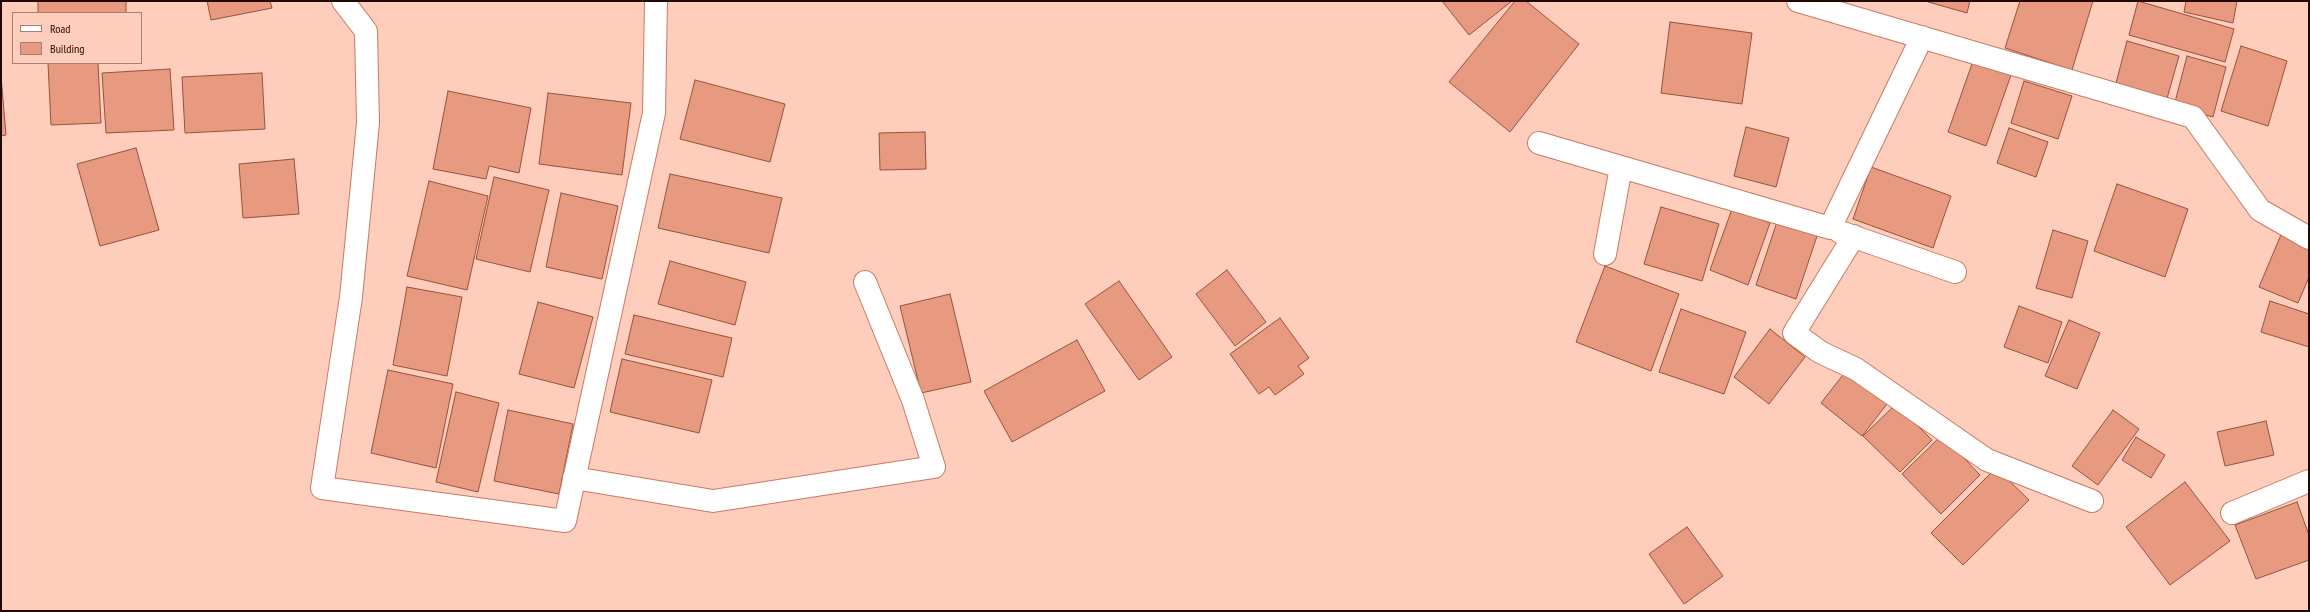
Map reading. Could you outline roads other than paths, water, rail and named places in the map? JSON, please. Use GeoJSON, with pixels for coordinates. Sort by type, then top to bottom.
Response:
{"type":"FeatureCollection","features":[{"type":"Feature","properties":{"kind":"street"},"geometry":{"type":"LineString","coordinates":[[343,1],[366,31],[368,123],[351,297],[322,488],[565,521],[654,113],[656,1]]}},
{"type":"Feature","properties":{"kind":"street"},"geometry":{"type":"LineString","coordinates":[[1798,1],[2193,117],[2260,210],[2309,238]]}},
{"type":"Feature","properties":{"kind":"street"},"geometry":{"type":"LineString","coordinates":[[1830,228],[1922,37]]}},
{"type":"Feature","properties":{"kind":"street"},"geometry":{"type":"LineString","coordinates":[[1539,143],[1830,228],[1955,272]]}},
{"type":"Feature","properties":{"kind":"street"},"geometry":{"type":"LineString","coordinates":[[1605,254],[1620,167]]}},
{"type":"Feature","properties":{"kind":"street"},"geometry":{"type":"LineString","coordinates":[[1854,236],[1794,333],[1820,352],[1856,369],[1987,460],[2092,501]]}},
{"type":"Feature","properties":{"kind":"street"},"geometry":{"type":"LineString","coordinates":[[574,478],[713,502],[934,467],[913,400],[865,282]]}},
{"type":"Feature","properties":{"kind":"street"},"geometry":{"type":"LineString","coordinates":[[2232,513],[2309,481]]}}]}
